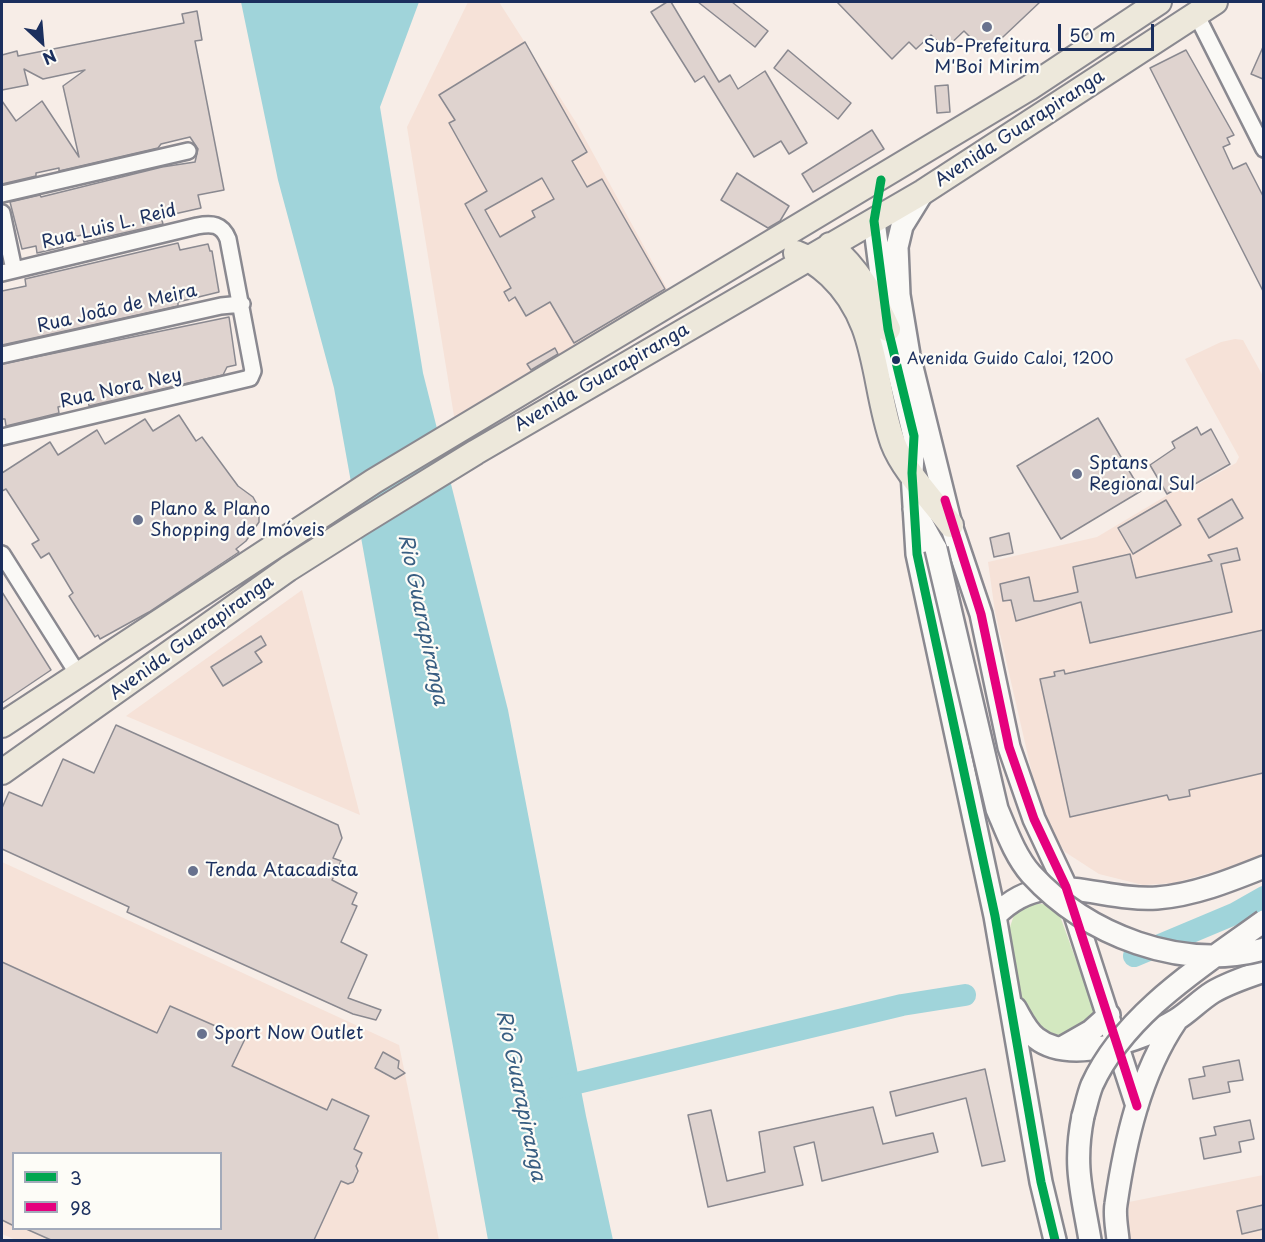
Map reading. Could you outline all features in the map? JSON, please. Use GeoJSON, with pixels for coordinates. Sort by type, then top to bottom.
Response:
{"type":"FeatureCollection","features":[{"type":"Feature","properties":{"kind":"main road","name":"Avenida Guarapiranga"},"geometry":{"type":"LineString","coordinates":[[2,725],[279,541],[474,418],[771,244],[1041,81],[1159,2]]}},
{"type":"Feature","properties":{"kind":"main road","name":"Avenida Guarapiranga"},"geometry":{"type":"LineString","coordinates":[[2,772],[288,569],[476,452],[923,192],[1205,8]]}},
{"type":"Feature","properties":{"kind":"main road"},"geometry":{"type":"LineString","coordinates":[[882,177],[874,221],[888,329],[914,436],[912,473],[917,555],[995,916],[1041,1182],[1055,1240]]}},
{"type":"Feature","properties":{"kind":"main road"},"geometry":{"type":"LineString","coordinates":[[923,192],[902,226],[898,242],[898,295],[909,355],[951,525],[981,614],[1009,747],[1034,819],[1066,887],[1137,1106]]}},
{"type":"Feature","properties":{"kind":"main road"},"geometry":{"type":"LineString","coordinates":[[771,244],[809,257],[844,289],[860,312],[894,445],[951,525]]}},
{"type":"Feature","properties":{"kind":"main road"},"geometry":{"type":"LineString","coordinates":[[830,245],[852,265],[872,295],[888,329]]}},
{"type":"Feature","properties":{"kind":"main road"},"geometry":{"type":"LineString","coordinates":[[914,508],[936,549],[997,809],[1009,838],[1030,873],[1087,920],[1123,938],[1190,954],[1242,954],[1263,949]]}},
{"type":"Feature","properties":{"kind":"main road"},"geometry":{"type":"LineString","coordinates":[[56,735],[87,696],[79,676]]}},
{"type":"Feature","properties":{"kind":"main road"},"geometry":{"type":"LineString","coordinates":[[1049,851],[1090,881],[1132,897]]}},
{"type":"Feature","properties":{"kind":"main road"},"geometry":{"type":"LineString","coordinates":[[995,916],[1016,897],[1036,891],[1066,887],[1132,897],[1155,898],[1179,895],[1224,883],[1263,867]]}},
{"type":"Feature","properties":{"kind":"main road"},"geometry":{"type":"LineString","coordinates":[[1090,1240],[1078,1175],[1077,1148],[1091,1087],[1120,1040],[1155,1005],[1263,921]]}},
{"type":"Feature","properties":{"kind":"main road"},"geometry":{"type":"LineString","coordinates":[[1009,997],[1034,1036],[1044,1042],[1062,1047],[1091,1048],[1118,1045],[1177,1020],[1214,991],[1263,971]]}},
{"type":"Feature","properties":{"kind":"main road"},"geometry":{"type":"LineString","coordinates":[[1062,1047],[1091,1031],[1109,1015]]}},
{"type":"Feature","properties":{"kind":"main road"},"geometry":{"type":"LineString","coordinates":[[1118,1240],[1116,1205],[1137,1106],[1155,1057],[1177,1020]]}},
{"type":"Feature","properties":{"kind":"street"},"geometry":{"type":"LineString","coordinates":[[1205,8],[1263,149]]}},
{"type":"Feature","properties":{"kind":"street"},"geometry":{"type":"LineString","coordinates":[[2,194],[188,151]]}},
{"type":"Feature","properties":{"kind":"street"},"geometry":{"type":"LineString","coordinates":[[2,213],[8,272]]}},
{"type":"Feature","properties":{"kind":"street","name":"Rua Luis L. Reid"},"geometry":{"type":"LineString","coordinates":[[8,272],[197,226],[218,226],[224,230],[242,304]]}},
{"type":"Feature","properties":{"kind":"street","name":"Rua João de Meira"},"geometry":{"type":"LineString","coordinates":[[2,356],[221,306],[242,304]]}},
{"type":"Feature","properties":{"kind":"street","name":"Rua Nora Ney"},"geometry":{"type":"LineString","coordinates":[[2,437],[250,378],[253,371],[242,304]]}},
{"type":"Feature","properties":{"kind":"street"},"geometry":{"type":"LineString","coordinates":[[2,554],[79,676]]}},
{"type":"Feature","properties":{"kind":"shaded area"},"geometry":{"type":"Polygon","coordinates":[[[468,2],[499,2],[577,124],[670,294],[465,416],[454,416],[407,127],[468,2]]]}},
{"type":"Feature","properties":{"kind":"shaded area"},"geometry":{"type":"Polygon","coordinates":[[[1243,340],[1264,378],[1263,854],[1251,861],[1174,883],[1143,885],[1099,874],[1065,852],[1042,817],[995,612],[988,562],[1097,537],[1176,490],[1190,489],[1236,463],[1239,457],[1185,359],[1221,342],[1243,340]]]}},
{"type":"Feature","properties":{"kind":"shaded area"},"geometry":{"type":"Polygon","coordinates":[[[302,590],[360,815],[126,716],[302,590]]]}},
{"type":"Feature","properties":{"kind":"shaded area"},"geometry":{"type":"Polygon","coordinates":[[[2,862],[399,1045],[439,1240],[16,1240],[2,1234],[2,862]]]}},
{"type":"Feature","properties":{"kind":"shaded area"},"geometry":{"type":"Polygon","coordinates":[[[1263,1175],[1263,1240],[1128,1240],[1129,1202],[1263,1175]]]}},
{"type":"Feature","properties":{"kind":"green space"},"geometry":{"type":"Polygon","coordinates":[[[1032,903],[1050,905],[1060,916],[1096,1015],[1063,1037],[1037,1027],[1024,1009],[1009,930],[1014,915],[1032,903]]]}},
{"type":"Feature","properties":{"kind":"water","name":"Rio Guarapiranga"},"geometry":{"type":"Polygon","coordinates":[[[241,2],[419,2],[380,107],[423,373],[508,710],[586,1116],[613,1240],[488,1240],[334,388],[278,180],[241,2]]]}},
{"type":"Feature","properties":{"kind":"building"},"geometry":{"type":"Polygon","coordinates":[[[671,2],[719,82],[730,75],[738,89],[765,71],[807,143],[789,154],[781,141],[754,157],[704,76],[695,82],[651,12],[671,2]]]}},
{"type":"Feature","properties":{"kind":"building"},"geometry":{"type":"Polygon","coordinates":[[[698,2],[732,2],[768,31],[755,47],[698,2]]]}},
{"type":"Feature","properties":{"kind":"building"},"geometry":{"type":"Polygon","coordinates":[[[837,2],[1040,2],[986,53],[964,31],[945,49],[931,35],[916,49],[909,42],[892,59],[837,2]]]}},
{"type":"Feature","properties":{"kind":"building"},"geometry":{"type":"Polygon","coordinates":[[[197,11],[202,40],[195,41],[224,190],[198,195],[201,208],[161,217],[163,224],[84,242],[82,235],[61,240],[63,247],[37,253],[36,246],[22,249],[10,202],[40,195],[41,197],[162,167],[195,162],[198,149],[190,137],[161,144],[158,148],[59,171],[59,168],[36,173],[36,176],[2,184],[2,101],[16,121],[42,101],[79,157],[63,86],[85,70],[43,79],[24,69],[28,85],[2,90],[2,55],[17,51],[18,56],[184,23],[182,14],[197,11]]]}},
{"type":"Feature","properties":{"kind":"building"},"geometry":{"type":"Polygon","coordinates":[[[525,42],[587,152],[572,161],[587,187],[602,179],[665,289],[574,343],[550,302],[526,316],[515,297],[509,301],[504,292],[511,288],[465,204],[487,191],[449,123],[455,120],[439,95],[525,42]],[[542,178],[485,210],[500,237],[535,217],[532,211],[554,199],[542,178]]]}},
{"type":"Feature","properties":{"kind":"building"},"geometry":{"type":"Polygon","coordinates":[[[1263,47],[1263,79],[1251,74],[1263,47]]]}},
{"type":"Feature","properties":{"kind":"building"},"geometry":{"type":"Polygon","coordinates":[[[788,50],[851,103],[838,119],[774,68],[788,50]]]}},
{"type":"Feature","properties":{"kind":"building"},"geometry":{"type":"Polygon","coordinates":[[[1186,50],[1234,135],[1227,138],[1230,144],[1223,147],[1233,169],[1246,163],[1263,196],[1263,291],[1150,68],[1186,50]]]}},
{"type":"Feature","properties":{"kind":"building"},"geometry":{"type":"Polygon","coordinates":[[[948,85],[950,112],[937,113],[935,86],[948,85]]]}},
{"type":"Feature","properties":{"kind":"building"},"geometry":{"type":"Polygon","coordinates":[[[872,130],[884,149],[813,192],[802,174],[872,130]]]}},
{"type":"Feature","properties":{"kind":"building"},"geometry":{"type":"Polygon","coordinates":[[[737,173],[789,206],[780,221],[768,228],[721,200],[737,173]]]}},
{"type":"Feature","properties":{"kind":"building"},"geometry":{"type":"Polygon","coordinates":[[[178,243],[180,250],[208,244],[212,251],[219,292],[178,302],[178,306],[2,345],[2,291],[26,286],[25,279],[178,243]]]}},
{"type":"Feature","properties":{"kind":"building"},"geometry":{"type":"Polygon","coordinates":[[[229,317],[236,365],[227,367],[223,375],[89,406],[88,400],[58,407],[59,413],[6,426],[5,419],[2,419],[2,364],[229,317]]]}},
{"type":"Feature","properties":{"kind":"building"},"geometry":{"type":"Polygon","coordinates":[[[555,348],[558,354],[531,370],[527,364],[555,348]]]}},
{"type":"Feature","properties":{"kind":"building"},"geometry":{"type":"Polygon","coordinates":[[[179,415],[196,441],[202,437],[238,486],[253,497],[259,508],[259,522],[246,541],[236,549],[239,552],[149,612],[100,639],[98,635],[95,637],[69,596],[73,593],[49,553],[41,558],[32,544],[39,540],[6,489],[2,491],[2,473],[50,442],[58,455],[97,430],[105,444],[145,419],[153,431],[179,415]]]}},
{"type":"Feature","properties":{"kind":"building","name":"Sptans Regional Sul"},"geometry":{"type":"Polygon","coordinates":[[[1098,418],[1141,491],[1061,539],[1017,466],[1098,418]]]}},
{"type":"Feature","properties":{"kind":"building"},"geometry":{"type":"Polygon","coordinates":[[[1197,427],[1201,435],[1211,429],[1230,464],[1188,488],[1185,484],[1167,494],[1150,465],[1175,448],[1172,442],[1197,427]]]}},
{"type":"Feature","properties":{"kind":"building"},"geometry":{"type":"Polygon","coordinates":[[[1232,499],[1243,518],[1209,538],[1198,519],[1232,499]]]}},
{"type":"Feature","properties":{"kind":"building"},"geometry":{"type":"Polygon","coordinates":[[[1166,500],[1181,525],[1133,554],[1118,528],[1166,500]]]}},
{"type":"Feature","properties":{"kind":"building"},"geometry":{"type":"Polygon","coordinates":[[[1009,533],[1013,553],[994,557],[990,538],[1009,533]]]}},
{"type":"Feature","properties":{"kind":"building"},"geometry":{"type":"Polygon","coordinates":[[[1237,548],[1240,560],[1221,564],[1232,612],[1090,643],[1081,602],[1016,621],[1011,600],[1003,601],[1000,584],[1029,577],[1034,601],[1078,592],[1073,567],[1130,554],[1136,578],[1212,561],[1208,555],[1237,548]]]}},
{"type":"Feature","properties":{"kind":"building"},"geometry":{"type":"Polygon","coordinates":[[[2,592],[51,670],[2,703],[2,592]]]}},
{"type":"Feature","properties":{"kind":"building"},"geometry":{"type":"Polygon","coordinates":[[[1263,630],[1263,773],[1189,790],[1190,796],[1169,800],[1167,795],[1070,817],[1040,679],[1055,676],[1054,672],[1064,670],[1065,674],[1263,630]]]}},
{"type":"Feature","properties":{"kind":"building"},"geometry":{"type":"Polygon","coordinates":[[[261,636],[266,645],[255,652],[262,662],[223,686],[211,667],[261,636]]]}},
{"type":"Feature","properties":{"kind":"building","name":"Tenda Atacadista"},"geometry":{"type":"Polygon","coordinates":[[[116,725],[338,825],[342,838],[333,858],[341,861],[332,880],[357,893],[352,904],[357,906],[341,942],[367,955],[348,998],[381,1010],[376,1020],[353,1014],[127,912],[129,907],[2,849],[2,808],[9,792],[42,806],[63,759],[94,773],[116,725]]]}},
{"type":"Feature","properties":{"kind":"building"},"geometry":{"type":"Polygon","coordinates":[[[2,962],[157,1033],[170,1006],[245,1039],[232,1066],[327,1110],[332,1099],[369,1116],[354,1149],[362,1153],[356,1166],[358,1171],[353,1182],[348,1184],[341,1181],[314,1240],[51,1240],[28,1230],[222,1230],[222,1152],[12,1152],[12,1225],[2,1220],[2,962]]]}},
{"type":"Feature","properties":{"kind":"building"},"geometry":{"type":"Polygon","coordinates":[[[383,1052],[399,1061],[398,1068],[405,1073],[395,1079],[375,1068],[383,1052]]]}},
{"type":"Feature","properties":{"kind":"building"},"geometry":{"type":"Polygon","coordinates":[[[1239,1060],[1243,1080],[1228,1082],[1230,1092],[1193,1099],[1189,1079],[1205,1076],[1203,1067],[1239,1060]]]}},
{"type":"Feature","properties":{"kind":"building"},"geometry":{"type":"Polygon","coordinates":[[[985,1069],[1005,1161],[982,1166],[966,1098],[896,1116],[890,1092],[985,1069]]]}},
{"type":"Feature","properties":{"kind":"building"},"geometry":{"type":"Polygon","coordinates":[[[873,1107],[883,1144],[933,1133],[938,1152],[822,1181],[814,1142],[794,1147],[803,1185],[708,1207],[688,1115],[711,1110],[727,1181],[765,1172],[759,1132],[873,1107]]]}},
{"type":"Feature","properties":{"kind":"building"},"geometry":{"type":"Polygon","coordinates":[[[1250,1120],[1254,1139],[1239,1142],[1241,1152],[1204,1159],[1200,1138],[1216,1135],[1214,1127],[1250,1120]]]}},
{"type":"Feature","properties":{"kind":"building"},"geometry":{"type":"Polygon","coordinates":[[[1263,1205],[1263,1229],[1242,1234],[1237,1211],[1263,1205]]]}},
{"type":"Feature","properties":{"kind":"waterway"},"geometry":{"type":"LineString","coordinates":[[1134,956],[1234,914],[1264,897]]}},
{"type":"Feature","properties":{"kind":"waterway"},"geometry":{"type":"LineString","coordinates":[[548,1090],[902,1005],[965,995]]}},
{"type":"Feature","properties":{"kind":"transit line","name":"3"},"geometry":{"type":"LineString","coordinates":[[881,180],[874,221],[888,329],[914,436],[912,473],[917,554],[995,916],[1041,1182],[1055,1240]]}},
{"type":"Feature","properties":{"kind":"transit line","name":"98"},"geometry":{"type":"LineString","coordinates":[[945,500],[981,614],[1009,747],[1034,819],[1066,887],[1137,1106]]}},
{"type":"Feature","properties":{"kind":"place","name":"Sub-Prefeitura M'Boi Mirim"},"geometry":{"type":"Point","coordinates":[987,27]}},
{"type":"Feature","properties":{"kind":"place","name":"Avenida Guido Caloi, 1200"},"geometry":{"type":"Point","coordinates":[896,360]}},
{"type":"Feature","properties":{"kind":"place","name":"Sptans Regional Sul"},"geometry":{"type":"Point","coordinates":[1077,474]}},
{"type":"Feature","properties":{"kind":"place","name":"Plano & Plano Shopping de Imóveis"},"geometry":{"type":"Point","coordinates":[138,520]}},
{"type":"Feature","properties":{"kind":"place","name":"Tenda Atacadista"},"geometry":{"type":"Point","coordinates":[193,871]}},
{"type":"Feature","properties":{"kind":"place","name":"Sport Now Outlet"},"geometry":{"type":"Point","coordinates":[202,1034]}}]}
